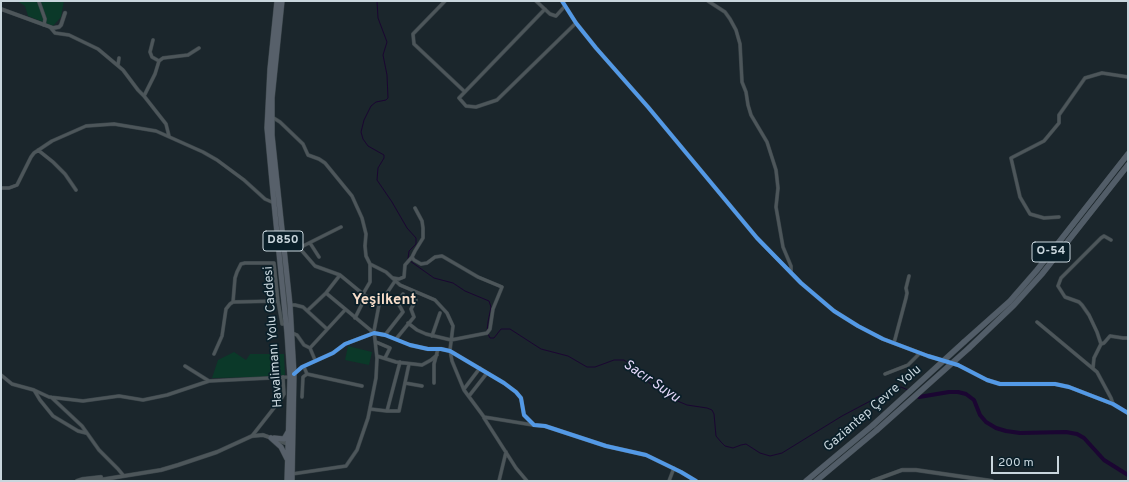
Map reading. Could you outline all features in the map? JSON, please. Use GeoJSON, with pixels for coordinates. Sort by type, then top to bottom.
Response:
{"type":"FeatureCollection","features":[{"type":"Feature","properties":{"kind":"highway"},"geometry":{"type":"LineString","coordinates":[[273,1],[274,25]]}},
{"type":"Feature","properties":{"kind":"highway","name":"Havalimanı Yolu Caddesi"},"geometry":{"type":"LineString","coordinates":[[277,1],[269,76],[268,128],[274,203],[292,375],[292,481]]}},
{"type":"Feature","properties":{"kind":"highway","name":"Havalimanı Yolu Caddesi"},"geometry":{"type":"LineString","coordinates":[[282,1],[272,98],[272,116],[275,172],[292,333],[293,364],[289,424],[291,446],[287,481]]}},
{"type":"Feature","properties":{"kind":"highway","name":"Gaziantep Çevre Yolu"},"geometry":{"type":"LineString","coordinates":[[806,481],[873,425],[1010,301],[1128,154]]}},
{"type":"Feature","properties":{"kind":"highway","name":"Gaziantep Çevre Yolu"},"geometry":{"type":"LineString","coordinates":[[816,481],[877,430],[969,348],[1014,305],[1042,274],[1128,165]]}},
{"type":"Feature","properties":{"kind":"highway"},"geometry":{"type":"LineString","coordinates":[[271,438],[280,439],[286,437],[289,424]]}},
{"type":"Feature","properties":{"kind":"highway"},"geometry":{"type":"LineString","coordinates":[[271,438],[281,446],[287,458],[288,465]]}},
{"type":"Feature","properties":{"kind":"street"},"geometry":{"type":"LineString","coordinates":[[445,1],[413,34],[414,44],[465,92]]}},
{"type":"Feature","properties":{"kind":"street"},"geometry":{"type":"LineString","coordinates":[[536,1],[550,14],[556,16],[564,6]]}},
{"type":"Feature","properties":{"kind":"street"},"geometry":{"type":"LineString","coordinates":[[562,1],[576,23],[757,238],[791,273],[834,311],[858,326],[920,353],[958,365],[987,380],[1000,384],[1055,384],[1113,404],[1128,413]]}},
{"type":"Feature","properties":{"kind":"street"},"geometry":{"type":"LineString","coordinates":[[708,1],[725,12],[736,30],[740,44],[742,82],[746,92],[748,106],[751,115],[767,142],[776,170],[778,188],[776,207],[783,247],[791,266],[791,273]]}},
{"type":"Feature","properties":{"kind":"street"},"geometry":{"type":"LineString","coordinates":[[39,2],[45,18],[44,25]]}},
{"type":"Feature","properties":{"kind":"street"},"geometry":{"type":"LineString","coordinates":[[1,9],[50,27],[59,27],[61,25],[64,13]]}},
{"type":"Feature","properties":{"kind":"street"},"geometry":{"type":"LineString","coordinates":[[545,9],[459,98],[466,106],[476,107],[497,100],[576,23]]}},
{"type":"Feature","properties":{"kind":"street"},"geometry":{"type":"LineString","coordinates":[[50,27],[55,34],[68,35],[98,49],[118,65],[166,124],[169,136]]}},
{"type":"Feature","properties":{"kind":"street"},"geometry":{"type":"LineString","coordinates":[[152,40],[150,52],[152,57],[159,61]]}},
{"type":"Feature","properties":{"kind":"street"},"geometry":{"type":"LineString","coordinates":[[144,96],[155,74],[159,61],[163,58],[188,55],[199,48]]}},
{"type":"Feature","properties":{"kind":"street"},"geometry":{"type":"LineString","coordinates":[[118,65],[119,58]]}},
{"type":"Feature","properties":{"kind":"street"},"geometry":{"type":"LineString","coordinates":[[1059,217],[1044,218],[1030,214],[1020,197],[1011,158],[1044,141],[1059,123],[1059,115],[1085,78],[1102,73],[1128,77]]}},
{"type":"Feature","properties":{"kind":"street"},"geometry":{"type":"LineString","coordinates":[[272,116],[303,144],[308,155],[319,159],[326,164],[352,196],[362,218],[366,234],[366,256],[370,264],[370,282],[363,294],[365,297],[355,318]]}},
{"type":"Feature","properties":{"kind":"street"},"geometry":{"type":"LineString","coordinates":[[1,188],[9,188],[17,184],[31,157],[38,150],[64,135],[86,126],[114,124],[156,131],[169,136],[217,160],[244,180],[265,199],[274,203]]}},
{"type":"Feature","properties":{"kind":"street"},"geometry":{"type":"LineString","coordinates":[[38,150],[65,174],[76,190]]}},
{"type":"Feature","properties":{"kind":"street"},"geometry":{"type":"LineString","coordinates":[[392,278],[399,279],[404,277],[405,264],[411,259],[423,238],[422,221],[415,208]]}},
{"type":"Feature","properties":{"kind":"street"},"geometry":{"type":"LineString","coordinates":[[299,248],[341,227]]}},
{"type":"Feature","properties":{"kind":"street"},"geometry":{"type":"LineString","coordinates":[[282,233],[290,236],[315,266],[340,275],[379,305]]}},
{"type":"Feature","properties":{"kind":"street"},"geometry":{"type":"LineString","coordinates":[[1101,344],[1089,314],[1079,302],[1065,297],[1058,286],[1061,278],[1101,238],[1104,236],[1111,240]]}},
{"type":"Feature","properties":{"kind":"street"},"geometry":{"type":"LineString","coordinates":[[310,243],[319,257]]}},
{"type":"Feature","properties":{"kind":"street"},"geometry":{"type":"LineString","coordinates":[[408,323],[417,330],[432,336],[451,340],[488,333],[493,310],[502,287],[478,277],[442,256],[436,257],[427,263],[421,264],[411,259]]}},
{"type":"Feature","properties":{"kind":"street"},"geometry":{"type":"LineString","coordinates":[[214,354],[224,328],[226,309],[233,302],[235,278],[241,264],[274,263],[282,324],[286,324]]}},
{"type":"Feature","properties":{"kind":"street"},"geometry":{"type":"LineString","coordinates":[[370,264],[386,272],[400,285],[435,300],[447,313],[453,326],[450,352],[452,361],[464,389],[484,417],[516,468],[527,481]]}},
{"type":"Feature","properties":{"kind":"street"},"geometry":{"type":"LineString","coordinates":[[308,310],[326,293],[340,275]]}},
{"type":"Feature","properties":{"kind":"street"},"geometry":{"type":"LineString","coordinates":[[894,342],[906,298],[906,288],[909,276]]}},
{"type":"Feature","properties":{"kind":"street"},"geometry":{"type":"LineString","coordinates":[[292,474],[346,466],[357,450],[368,418],[376,378],[377,356],[374,333],[379,305],[395,281]]}},
{"type":"Feature","properties":{"kind":"street"},"geometry":{"type":"LineString","coordinates":[[326,293],[374,333],[385,335],[410,345],[450,352],[504,383],[516,392],[520,398],[524,415],[534,425]]}},
{"type":"Feature","properties":{"kind":"street"},"geometry":{"type":"LineString","coordinates":[[385,335],[403,312],[398,303],[403,294]]}},
{"type":"Feature","properties":{"kind":"street"},"geometry":{"type":"LineString","coordinates":[[396,339],[414,317],[411,309],[416,300]]}},
{"type":"Feature","properties":{"kind":"street"},"geometry":{"type":"LineString","coordinates":[[233,302],[278,301]]}},
{"type":"Feature","properties":{"kind":"street"},"geometry":{"type":"LineString","coordinates":[[290,305],[300,306],[308,310],[327,329]]}},
{"type":"Feature","properties":{"kind":"street"},"geometry":{"type":"LineString","coordinates":[[310,348],[345,310]]}},
{"type":"Feature","properties":{"kind":"street"},"geometry":{"type":"LineString","coordinates":[[432,336],[440,313]]}},
{"type":"Feature","properties":{"kind":"street"},"geometry":{"type":"LineString","coordinates":[[1037,322],[1097,372],[1113,404]]}},
{"type":"Feature","properties":{"kind":"street"},"geometry":{"type":"LineString","coordinates":[[292,333],[297,335],[304,345],[310,348],[315,360]]}},
{"type":"Feature","properties":{"kind":"street"},"geometry":{"type":"LineString","coordinates":[[51,398],[83,401],[119,396],[143,400],[167,395],[209,381],[283,377],[292,375],[303,367],[332,353],[345,344],[374,333]]}},
{"type":"Feature","properties":{"kind":"street"},"geometry":{"type":"LineString","coordinates":[[1093,368],[1094,358],[1101,344],[1104,343],[1110,336],[1128,338]]}},
{"type":"Feature","properties":{"kind":"street"},"geometry":{"type":"LineString","coordinates":[[376,342],[390,348],[384,358]]}},
{"type":"Feature","properties":{"kind":"street"},"geometry":{"type":"LineString","coordinates":[[434,383],[434,364],[438,349]]}},
{"type":"Feature","properties":{"kind":"street"},"geometry":{"type":"LineString","coordinates":[[885,374],[908,365],[920,353]]}},
{"type":"Feature","properties":{"kind":"street"},"geometry":{"type":"LineString","coordinates":[[377,356],[409,364],[422,365],[437,355]]}},
{"type":"Feature","properties":{"kind":"street"},"geometry":{"type":"LineString","coordinates":[[387,411],[400,362]]}},
{"type":"Feature","properties":{"kind":"street"},"geometry":{"type":"LineString","coordinates":[[293,364],[303,367],[307,374],[362,386]]}},
{"type":"Feature","properties":{"kind":"street"},"geometry":{"type":"LineString","coordinates":[[370,409],[399,411],[409,364]]}},
{"type":"Feature","properties":{"kind":"street"},"geometry":{"type":"LineString","coordinates":[[185,366],[209,381]]}},
{"type":"Feature","properties":{"kind":"street"},"geometry":{"type":"LineString","coordinates":[[464,389],[480,368]]}},
{"type":"Feature","properties":{"kind":"street"},"geometry":{"type":"LineString","coordinates":[[469,396],[487,373]]}},
{"type":"Feature","properties":{"kind":"street"},"geometry":{"type":"LineString","coordinates":[[302,397],[303,377],[307,374]]}},
{"type":"Feature","properties":{"kind":"street"},"geometry":{"type":"LineString","coordinates":[[1,375],[12,384],[34,390],[51,398],[82,426],[102,454],[118,468],[123,475]]}},
{"type":"Feature","properties":{"kind":"street"},"geometry":{"type":"LineString","coordinates":[[252,436],[284,394],[283,377]]}},
{"type":"Feature","properties":{"kind":"street"},"geometry":{"type":"LineString","coordinates":[[405,383],[422,386]]}},
{"type":"Feature","properties":{"kind":"street"},"geometry":{"type":"LineString","coordinates":[[34,390],[53,416],[78,431],[86,433]]}},
{"type":"Feature","properties":{"kind":"street"},"geometry":{"type":"LineString","coordinates":[[484,417],[545,426],[606,446],[646,455],[674,468],[696,481]]}},
{"type":"Feature","properties":{"kind":"street"},"geometry":{"type":"LineString","coordinates":[[93,481],[178,466],[217,452],[252,436],[263,435],[291,446]]}},
{"type":"Feature","properties":{"kind":"street"},"geometry":{"type":"LineString","coordinates":[[498,481],[506,452]]}},
{"type":"Feature","properties":{"kind":"street"},"geometry":{"type":"LineString","coordinates":[[669,481],[674,468]]}},
{"type":"Feature","properties":{"kind":"street"},"geometry":{"type":"LineString","coordinates":[[872,481],[902,470],[916,470],[993,481]]}},
{"type":"Feature","properties":{"kind":"street"},"geometry":{"type":"LineString","coordinates":[[78,481],[92,477],[112,477]]}},
{"type":"Feature","properties":{"kind":"green space"},"geometry":{"type":"Polygon","coordinates":[[[17,1],[64,1],[61,17],[53,26],[28,16],[25,6],[17,1]]]}},
{"type":"Feature","properties":{"kind":"green space"},"geometry":{"type":"Polygon","coordinates":[[[348,346],[372,352],[369,365],[345,360],[348,346]]]}},
{"type":"Feature","properties":{"kind":"green space"},"geometry":{"type":"Polygon","coordinates":[[[234,352],[246,360],[250,354],[284,354],[285,375],[212,378],[218,360],[234,352]]]}},
{"type":"Feature","properties":{"kind":"waterway","name":"Sacır Suyu"},"geometry":{"type":"LineString","coordinates":[[377,1],[378,18],[387,42],[383,55],[387,75],[388,98],[386,100],[376,102],[371,106],[364,120],[361,132],[363,139],[368,146],[384,155],[384,158],[378,168],[377,180],[407,228],[416,238],[416,244],[409,251],[408,259]]}},
{"type":"Feature","properties":{"kind":"waterway","name":"Sacır Suyu"},"geometry":{"type":"LineString","coordinates":[[410,261],[434,278],[453,283],[465,291],[489,301],[491,307],[487,331]]}},
{"type":"Feature","properties":{"kind":"waterway","name":"Sacır Suyu"},"geometry":{"type":"LineString","coordinates":[[488,334],[490,338],[494,338],[501,329],[510,329],[541,349],[568,356],[587,367],[595,367],[614,360],[624,360],[655,388],[668,397],[687,405],[712,410],[714,414],[716,436],[725,446],[733,448],[746,444],[760,453],[770,456],[782,453],[842,416],[893,389],[901,387],[908,390]]}},
{"type":"Feature","properties":{"kind":"waterway","name":"Sacır Suyu"},"geometry":{"type":"LineString","coordinates":[[919,397],[958,392],[966,394],[974,400],[980,415],[986,422],[996,428],[1020,433],[1066,432],[1077,434],[1084,438],[1104,460],[1128,475]]}},
{"type":"Feature","properties":{"kind":"cycle path"},"geometry":{"type":"LineString","coordinates":[[562,1],[576,23],[596,48],[648,107],[757,238],[801,283],[834,311],[883,339],[928,356],[958,365],[987,380],[1000,384],[1055,384],[1069,387],[1113,404],[1128,413]]}},
{"type":"Feature","properties":{"kind":"cycle path"},"geometry":{"type":"LineString","coordinates":[[294,374],[302,367],[333,353],[345,344],[374,333],[385,335],[410,345],[428,349],[450,351],[504,383],[516,392],[521,398],[524,415],[534,425],[545,426],[606,446],[646,455],[696,481]]}},
{"type":"Feature","properties":{"kind":"district","name":"Yeşilkent"},"geometry":{"type":"Point","coordinates":[384,301]}}]}
